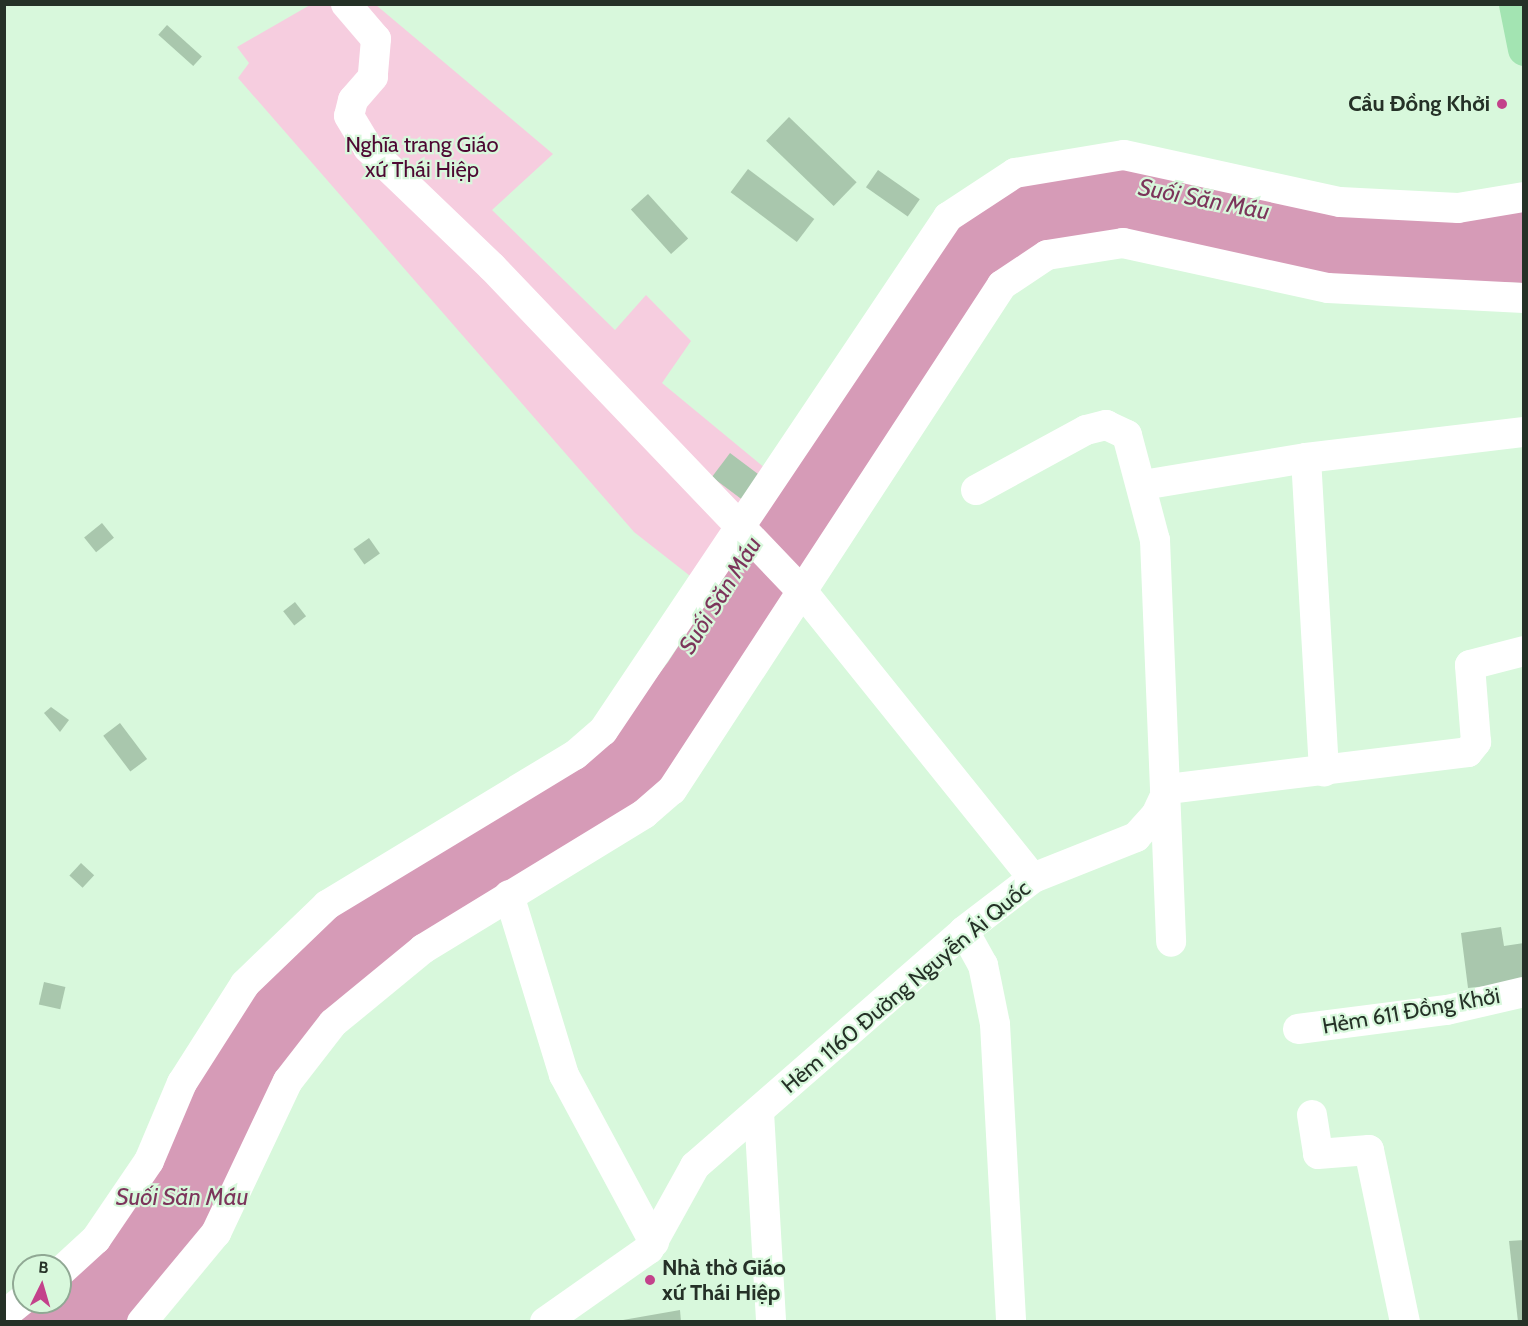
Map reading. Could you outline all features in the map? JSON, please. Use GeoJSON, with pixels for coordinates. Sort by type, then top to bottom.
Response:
{"type":"FeatureCollection","features":[{"type":"Feature","properties":{"kind":"main road"},"geometry":{"type":"LineString","coordinates":[[1515,4],[1524,49]]}},
{"type":"Feature","properties":{"kind":"street"},"geometry":{"type":"LineString","coordinates":[[346,4],[376,39],[373,77],[352,100],[349,116],[368,148],[492,267],[736,528],[802,591],[1033,878]]}},
{"type":"Feature","properties":{"kind":"street"},"geometry":{"type":"LineString","coordinates":[[72,1261],[96,1239],[149,1161],[182,1083],[245,984],[327,905],[575,754],[603,731],[658,657],[736,528],[948,217],[1015,173],[1124,155],[1340,202],[1458,208],[1524,197]]}},
{"type":"Feature","properties":{"kind":"street"},"geometry":{"type":"LineString","coordinates":[[142,1322],[216,1233],[288,1081],[333,1023],[423,949],[644,814],[672,790],[1002,285],[1047,255],[1124,243],[1328,288],[1524,298]]}},
{"type":"Feature","properties":{"kind":"street"},"geometry":{"type":"LineString","coordinates":[[976,490],[1086,430],[1106,425],[1127,435],[1143,485],[1155,540],[1168,789],[1171,942]]}},
{"type":"Feature","properties":{"kind":"street"},"geometry":{"type":"LineString","coordinates":[[1143,485],[1306,458],[1524,432]]}},
{"type":"Feature","properties":{"kind":"street"},"geometry":{"type":"LineString","coordinates":[[1306,458],[1324,771]]}},
{"type":"Feature","properties":{"kind":"street"},"geometry":{"type":"LineString","coordinates":[[1168,789],[1324,771],[1474,748],[1470,665],[1524,651]]}},
{"type":"Feature","properties":{"kind":"street","name":"Hẻm 1160 Đường Nguyễn Ái Quốc"},"geometry":{"type":"LineString","coordinates":[[545,1322],[654,1242],[688,1174],[964,931],[1033,878],[1136,837],[1156,815],[1168,789]]}},
{"type":"Feature","properties":{"kind":"street"},"geometry":{"type":"LineString","coordinates":[[509,895],[564,1075],[654,1242]]}},
{"type":"Feature","properties":{"kind":"street"},"geometry":{"type":"LineString","coordinates":[[964,931],[983,965],[995,1024],[1011,1322]]}},
{"type":"Feature","properties":{"kind":"street","name":"Hẻm 611 Đồng Khởi"},"geometry":{"type":"LineString","coordinates":[[1298,1029],[1447,1010],[1524,992]]}},
{"type":"Feature","properties":{"kind":"street"},"geometry":{"type":"LineString","coordinates":[[759,1112],[771,1322]]}},
{"type":"Feature","properties":{"kind":"street"},"geometry":{"type":"LineString","coordinates":[[1312,1115],[1318,1154],[1369,1150],[1405,1322]]}},
{"type":"Feature","properties":{"kind":"green space","name":"Nghĩa trang Giáo xứ Thái Hiệp"},"geometry":{"type":"Polygon","coordinates":[[[310,5],[376,5],[553,154],[492,210],[615,330],[646,295],[691,341],[662,383],[765,468],[694,579],[634,532],[238,78],[249,63],[237,47],[310,5]]]}},
{"type":"Feature","properties":{"kind":"water","name":"Suối Săn Máu"},"geometry":{"type":"Polygon","coordinates":[[[1121,166],[1523,210],[1523,283],[1326,277],[1043,246],[665,782],[323,1019],[220,1206],[126,1321],[12,1322],[22,1314],[72,1314],[72,1267],[255,988],[334,913],[610,739],[668,662],[955,224],[1018,183],[1121,166]]]}},
{"type":"Feature","properties":{"kind":"building"},"geometry":{"type":"Polygon","coordinates":[[[167,25],[202,56],[193,66],[158,35],[167,25]]]}},
{"type":"Feature","properties":{"kind":"building"},"geometry":{"type":"Polygon","coordinates":[[[789,117],[857,182],[834,206],[766,141],[789,117]]]}},
{"type":"Feature","properties":{"kind":"building"},"geometry":{"type":"Polygon","coordinates":[[[748,169],[814,219],[797,242],[731,192],[748,169]]]}},
{"type":"Feature","properties":{"kind":"building"},"geometry":{"type":"Polygon","coordinates":[[[878,170],[920,199],[908,216],[866,187],[878,170]]]}},
{"type":"Feature","properties":{"kind":"building"},"geometry":{"type":"Polygon","coordinates":[[[648,194],[688,239],[671,254],[631,209],[648,194]]]}},
{"type":"Feature","properties":{"kind":"building"},"geometry":{"type":"Polygon","coordinates":[[[730,453],[760,476],[742,500],[712,477],[730,453]]]}},
{"type":"Feature","properties":{"kind":"building"},"geometry":{"type":"Polygon","coordinates":[[[102,523],[114,538],[96,552],[84,537],[102,523]]]}},
{"type":"Feature","properties":{"kind":"building"},"geometry":{"type":"Polygon","coordinates":[[[369,538],[380,554],[364,564],[353,549],[369,538]]]}},
{"type":"Feature","properties":{"kind":"building"},"geometry":{"type":"Polygon","coordinates":[[[295,602],[306,616],[294,625],[283,611],[295,602]]]}},
{"type":"Feature","properties":{"kind":"building"},"geometry":{"type":"Polygon","coordinates":[[[51,707],[69,720],[60,732],[44,713],[51,707]]]}},
{"type":"Feature","properties":{"kind":"building"},"geometry":{"type":"Polygon","coordinates":[[[120,723],[147,759],[130,772],[103,736],[120,723]]]}},
{"type":"Feature","properties":{"kind":"building"},"geometry":{"type":"Polygon","coordinates":[[[81,863],[94,875],[83,888],[69,875],[81,863]]]}},
{"type":"Feature","properties":{"kind":"building"},"geometry":{"type":"Polygon","coordinates":[[[1501,927],[1504,946],[1524,943],[1524,999],[1497,985],[1468,988],[1461,933],[1501,927]]]}},
{"type":"Feature","properties":{"kind":"building"},"geometry":{"type":"Polygon","coordinates":[[[44,982],[65,987],[60,1009],[39,1004],[44,982]]]}},
{"type":"Feature","properties":{"kind":"building"},"geometry":{"type":"Polygon","coordinates":[[[1524,1240],[1524,1322],[1518,1322],[1509,1241],[1524,1240]]]}},
{"type":"Feature","properties":{"kind":"building"},"geometry":{"type":"Polygon","coordinates":[[[680,1310],[681,1322],[623,1322],[623,1320],[680,1310]]]}},
{"type":"Feature","properties":{"kind":"place","name":"Cầu Đồng Khởi"},"geometry":{"type":"Point","coordinates":[1502,104]}},
{"type":"Feature","properties":{"kind":"place","name":"Nhà thờ Giáo xứ Thái Hiệp"},"geometry":{"type":"Point","coordinates":[650,1280]}}]}
